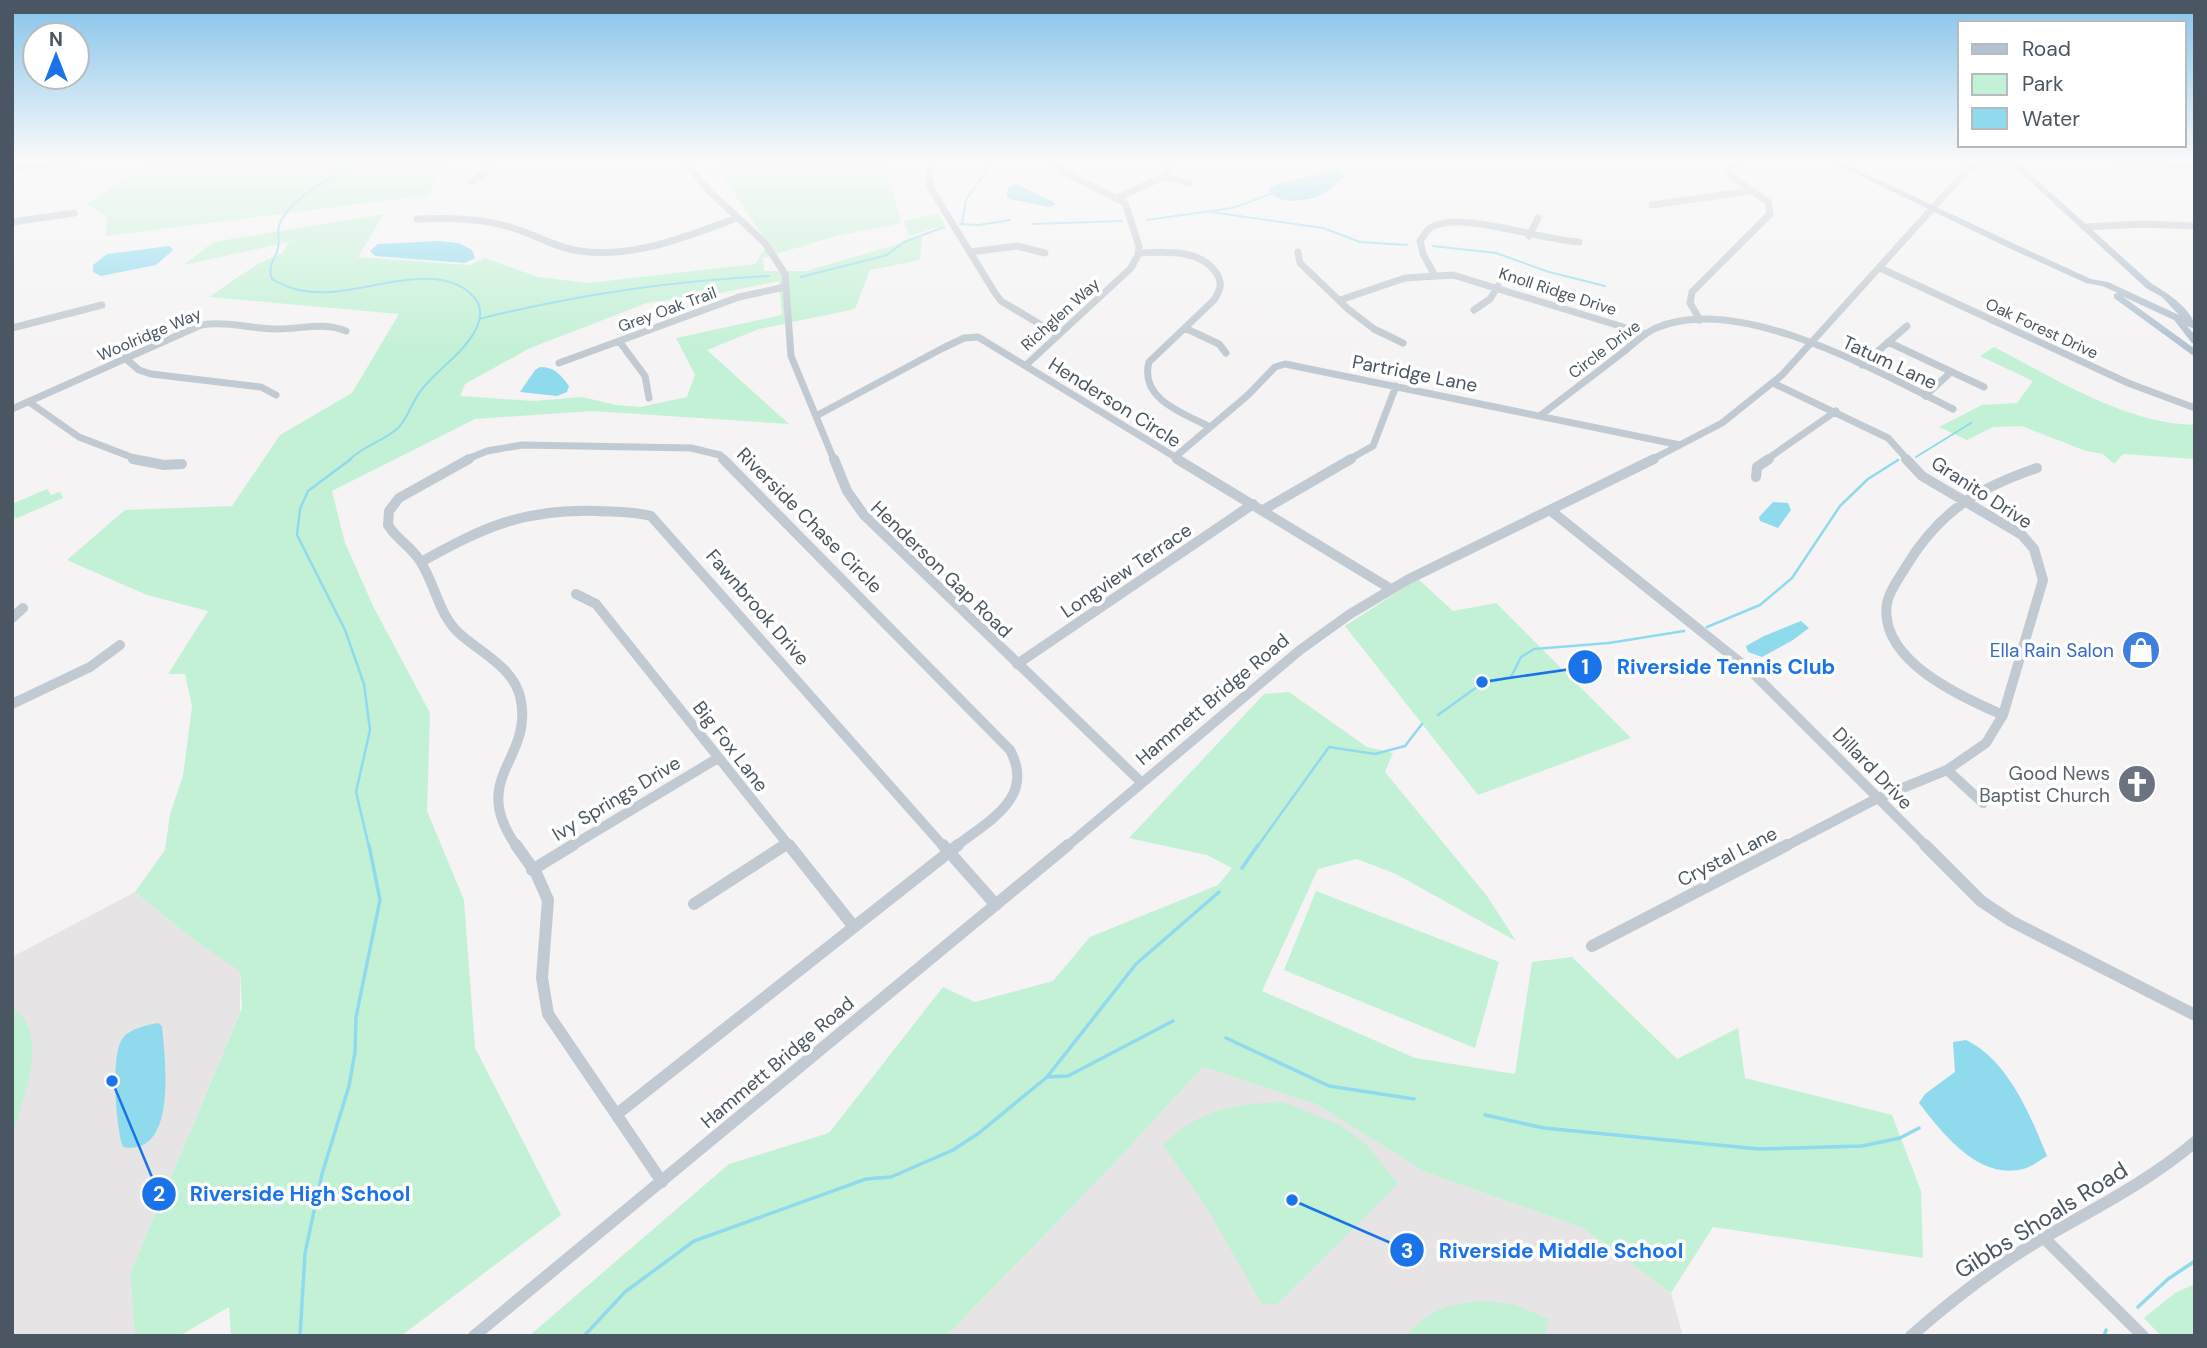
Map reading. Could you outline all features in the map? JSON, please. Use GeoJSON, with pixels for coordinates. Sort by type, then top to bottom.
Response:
{"type":"FeatureCollection","features":[{"type":"Feature","properties":{"kind":"main road"},"geometry":{"type":"LineString","coordinates":[[1967,225],[2117,296],[2195,328]]}},
{"type":"Feature","properties":{"kind":"main road"},"geometry":{"type":"LineString","coordinates":[[2082,225],[2149,286],[2165,295],[2195,328]]}},
{"type":"Feature","properties":{"kind":"main road"},"geometry":{"type":"LineString","coordinates":[[2089,281],[2118,285],[2127,281],[2126,265]]}},
{"type":"Feature","properties":{"kind":"main road"},"geometry":{"type":"LineString","coordinates":[[2105,284],[2177,320]]}},
{"type":"Feature","properties":{"kind":"main road"},"geometry":{"type":"LineString","coordinates":[[2149,286],[2152,296],[2195,341]]}},
{"type":"Feature","properties":{"kind":"main road"},"geometry":{"type":"LineString","coordinates":[[2117,296],[2175,337],[2195,355]]}},
{"type":"Feature","properties":{"kind":"street"},"geometry":{"type":"LineString","coordinates":[[505,225],[570,250],[599,253],[649,248],[717,225]]}},
{"type":"Feature","properties":{"kind":"street","name":"Henderson Gap Road"},"geometry":{"type":"LineString","coordinates":[[744,225],[776,258],[785,274],[791,356],[847,491],[864,516],[1142,783]]}},
{"type":"Feature","properties":{"kind":"street"},"geometry":{"type":"LineString","coordinates":[[953,225],[1001,301],[1058,335]]}},
{"type":"Feature","properties":{"kind":"street"},"geometry":{"type":"LineString","coordinates":[[1132,225],[1140,243],[1138,253],[1169,252],[1195,257],[1212,266],[1217,273],[1221,288],[1218,295],[1149,362],[1145,379],[1159,399],[1210,427]]}},
{"type":"Feature","properties":{"kind":"street"},"geometry":{"type":"LineString","coordinates":[[1433,272],[1423,254],[1420,241],[1423,234],[1436,225]]}},
{"type":"Feature","properties":{"kind":"street"},"geometry":{"type":"LineString","coordinates":[[1483,225],[1556,242],[1579,242]]}},
{"type":"Feature","properties":{"kind":"street"},"geometry":{"type":"LineString","coordinates":[[1529,236],[1535,225]]}},
{"type":"Feature","properties":{"kind":"street"},"geometry":{"type":"LineString","coordinates":[[1700,320],[1690,306],[1692,292],[1759,225]]}},
{"type":"Feature","properties":{"kind":"street","name":"Hammett Bridge Road"},"geometry":{"type":"LineString","coordinates":[[474,1336],[1300,650],[1391,589],[1737,415],[1775,384],[1919,225]]}},
{"type":"Feature","properties":{"kind":"street"},"geometry":{"type":"LineString","coordinates":[[2084,227],[2115,225]]}},
{"type":"Feature","properties":{"kind":"street"},"geometry":{"type":"LineString","coordinates":[[2176,225],[2195,226]]}},
{"type":"Feature","properties":{"kind":"street"},"geometry":{"type":"LineString","coordinates":[[970,252],[1013,246],[1045,253]]}},
{"type":"Feature","properties":{"kind":"street"},"geometry":{"type":"LineString","coordinates":[[1298,252],[1300,263],[1340,300],[1383,336],[1403,343]]}},
{"type":"Feature","properties":{"kind":"street","name":"Richglen Way"},"geometry":{"type":"LineString","coordinates":[[1026,365],[1131,268],[1138,253]]}},
{"type":"Feature","properties":{"kind":"street","name":"Oak Forest Drive"},"geometry":{"type":"LineString","coordinates":[[1880,268],[2128,383],[2195,408]]}},
{"type":"Feature","properties":{"kind":"street","name":"Knoll Ridge Drive"},"geometry":{"type":"LineString","coordinates":[[1340,300],[1433,272],[1455,273],[1646,334]]}},
{"type":"Feature","properties":{"kind":"street"},"geometry":{"type":"LineString","coordinates":[[1474,310],[1490,299],[1498,286]]}},
{"type":"Feature","properties":{"kind":"street","name":"Grey Oak Trail"},"geometry":{"type":"LineString","coordinates":[[559,363],[738,297],[785,287]]}},
{"type":"Feature","properties":{"kind":"street"},"geometry":{"type":"LineString","coordinates":[[12,328],[102,306]]}},
{"type":"Feature","properties":{"kind":"street","name":"Circle Drive"},"geometry":{"type":"LineString","coordinates":[[1541,415],[1646,334],[1665,324],[1700,320],[1749,323],[1813,344]]}},
{"type":"Feature","properties":{"kind":"street","name":"Woolridge Way"},"geometry":{"type":"LineString","coordinates":[[12,409],[188,330],[216,322],[271,328],[330,327],[346,331]]}},
{"type":"Feature","properties":{"kind":"street"},"geometry":{"type":"LineString","coordinates":[[1862,365],[1907,326]]}},
{"type":"Feature","properties":{"kind":"street"},"geometry":{"type":"LineString","coordinates":[[1185,328],[1219,344],[1226,353]]}},
{"type":"Feature","properties":{"kind":"street","name":"Henderson Circle"},"geometry":{"type":"LineString","coordinates":[[816,416],[967,337],[983,338],[1391,589]]}},
{"type":"Feature","properties":{"kind":"street"},"geometry":{"type":"LineString","coordinates":[[619,341],[645,376],[649,398]]}},
{"type":"Feature","properties":{"kind":"street"},"geometry":{"type":"LineString","coordinates":[[1888,342],[1984,387]]}},
{"type":"Feature","properties":{"kind":"street","name":"Tatum Lane"},"geometry":{"type":"LineString","coordinates":[[1813,344],[1953,409]]}},
{"type":"Feature","properties":{"kind":"street"},"geometry":{"type":"LineString","coordinates":[[125,358],[139,370],[151,374],[261,387],[276,395]]}},
{"type":"Feature","properties":{"kind":"street","name":"Partridge Lane"},"geometry":{"type":"LineString","coordinates":[[1175,457],[1280,365],[1396,386],[1680,445]]}},
{"type":"Feature","properties":{"kind":"street"},"geometry":{"type":"LineString","coordinates":[[1926,396],[1951,372]]}},
{"type":"Feature","properties":{"kind":"street","name":"Granito Drive"},"geometry":{"type":"LineString","coordinates":[[1775,384],[1888,438],[1922,475],[2022,535],[2034,549],[2040,564],[2043,580],[2003,715],[1986,743],[1947,771],[1878,798]]}},
{"type":"Feature","properties":{"kind":"street"},"geometry":{"type":"LineString","coordinates":[[1263,510],[1373,446],[1396,386]]}},
{"type":"Feature","properties":{"kind":"street"},"geometry":{"type":"LineString","coordinates":[[29,402],[57,424],[122,456],[158,466],[181,464]]}},
{"type":"Feature","properties":{"kind":"street"},"geometry":{"type":"LineString","coordinates":[[1756,477],[1757,467],[1836,411]]}},
{"type":"Feature","properties":{"kind":"street","name":"Riverside Chase Circle"},"geometry":{"type":"LineString","coordinates":[[617,1114],[1009,803],[1019,778],[1015,757],[720,455],[691,448],[522,445],[499,448],[473,456],[407,493],[390,510],[387,518],[390,529],[421,562],[446,621],[507,673],[520,693],[522,724],[499,783],[496,802],[501,820],[544,890],[548,904],[541,982],[544,1006],[554,1026],[662,1182]]}},
{"type":"Feature","properties":{"kind":"street"},"geometry":{"type":"LineString","coordinates":[[2003,715],[1966,700],[1933,680],[1903,650],[1887,618],[1888,601],[1918,545],[1934,524],[1961,500],[2007,478],[2037,468]]}},
{"type":"Feature","properties":{"kind":"street","name":"Longview Terrace"},"geometry":{"type":"LineString","coordinates":[[1017,664],[1253,505]]}},
{"type":"Feature","properties":{"kind":"street","name":"Fawnbrook Drive"},"geometry":{"type":"LineString","coordinates":[[421,562],[484,527],[522,514],[559,510],[624,512],[651,516],[951,851],[996,905]]}},
{"type":"Feature","properties":{"kind":"street","name":"Dillard Drive"},"geometry":{"type":"LineString","coordinates":[[1550,510],[1752,672],[1970,891],[1993,910],[2195,1015]]}},
{"type":"Feature","properties":{"kind":"street","name":"Big Fox Lane"},"geometry":{"type":"LineString","coordinates":[[576,594],[596,604],[785,845],[854,928]]}},
{"type":"Feature","properties":{"kind":"street"},"geometry":{"type":"LineString","coordinates":[[12,618],[23,608]]}},
{"type":"Feature","properties":{"kind":"street"},"geometry":{"type":"LineString","coordinates":[[12,704],[90,667],[120,645]]}},
{"type":"Feature","properties":{"kind":"street","name":"Ivy Springs Drive"},"geometry":{"type":"LineString","coordinates":[[532,870],[718,758]]}},
{"type":"Feature","properties":{"kind":"street"},"geometry":{"type":"LineString","coordinates":[[1947,771],[1983,803]]}},
{"type":"Feature","properties":{"kind":"street","name":"Crystal Lane"},"geometry":{"type":"LineString","coordinates":[[1592,946],[1878,798]]}},
{"type":"Feature","properties":{"kind":"street"},"geometry":{"type":"LineString","coordinates":[[694,904],[785,845]]}},
{"type":"Feature","properties":{"kind":"street","name":"Gibbs Shoals Road"},"geometry":{"type":"LineString","coordinates":[[1911,1336],[1988,1274],[2044,1238],[2138,1185],[2176,1159],[2195,1142]]}},
{"type":"Feature","properties":{"kind":"street"},"geometry":{"type":"LineString","coordinates":[[2044,1238],[2143,1336]]}},
{"type":"Feature","properties":{"kind":"shaded area"},"geometry":{"type":"Polygon","coordinates":[[[135,892],[194,940],[240,970],[240,1012],[130,1274],[135,1336],[12,1336],[12,957],[135,892]]]}},
{"type":"Feature","properties":{"kind":"shaded area"},"geometry":{"type":"Polygon","coordinates":[[[1203,1067],[1316,1104],[1425,1172],[1583,1228],[1671,1293],[1683,1336],[946,1336],[1106,1172],[1203,1067]]]}},
{"type":"Feature","properties":{"kind":"green space"},"geometry":{"type":"Polygon","coordinates":[[[107,225],[193,225],[105,236],[107,225]]]}},
{"type":"Feature","properties":{"kind":"green space"},"geometry":{"type":"Polygon","coordinates":[[[317,225],[377,225],[358,257],[470,265],[485,258],[538,277],[588,283],[755,264],[768,244],[755,225],[891,225],[840,235],[763,258],[764,271],[806,271],[922,237],[920,260],[870,270],[855,309],[759,329],[707,350],[789,424],[592,411],[475,419],[332,491],[345,543],[374,608],[430,713],[427,811],[464,900],[475,1048],[561,1215],[401,1336],[231,1336],[229,1307],[179,1336],[135,1336],[130,1274],[242,1008],[240,971],[194,940],[135,892],[165,850],[170,814],[183,776],[192,706],[185,674],[168,674],[208,611],[147,595],[67,560],[125,510],[232,506],[280,435],[352,393],[399,314],[209,297],[256,265],[282,253],[289,242],[184,265],[213,242],[317,225]],[[779,281],[716,294],[647,303],[530,348],[465,384],[460,396],[534,401],[582,397],[616,405],[640,407],[687,397],[695,375],[676,338],[782,315],[779,281]]]}},
{"type":"Feature","properties":{"kind":"green space"},"geometry":{"type":"Polygon","coordinates":[[[905,225],[945,225],[909,236],[905,225]]]}},
{"type":"Feature","properties":{"kind":"green space"},"geometry":{"type":"Polygon","coordinates":[[[1994,347],[2116,408],[2168,422],[2195,425],[2195,459],[2123,454],[2114,464],[2103,454],[2086,451],[2022,426],[1993,427],[1967,440],[1939,427],[1982,405],[2017,403],[2033,381],[1980,356],[1994,347]]]}},
{"type":"Feature","properties":{"kind":"green space"},"geometry":{"type":"Polygon","coordinates":[[[47,489],[51,495],[60,492],[63,498],[15,519],[12,504],[47,489]]]}},
{"type":"Feature","properties":{"kind":"green space"},"geometry":{"type":"Polygon","coordinates":[[[1418,579],[1453,611],[1496,603],[1631,738],[1478,795],[1345,626],[1418,579]]]}},
{"type":"Feature","properties":{"kind":"green space"},"geometry":{"type":"Polygon","coordinates":[[[1289,692],[1367,747],[1393,753],[1385,772],[1487,896],[1516,941],[1396,874],[1357,859],[1318,869],[1262,991],[1415,1058],[1515,1074],[1532,962],[1572,957],[1677,1059],[1738,1028],[1745,1078],[1892,1115],[1921,1191],[1923,1258],[1713,1227],[1671,1293],[1583,1228],[1425,1172],[1316,1104],[1203,1067],[1106,1172],[946,1336],[529,1336],[729,1164],[829,1133],[943,987],[975,1002],[1053,981],[1090,937],[1218,885],[1232,868],[1207,855],[1129,838],[1264,694],[1289,692]]]}},
{"type":"Feature","properties":{"kind":"green space"},"geometry":{"type":"Polygon","coordinates":[[[1316,891],[1499,962],[1475,1048],[1284,970],[1316,891]]]}},
{"type":"Feature","properties":{"kind":"green space"},"geometry":{"type":"Polygon","coordinates":[[[12,1007],[24,1019],[32,1050],[27,1086],[12,1135],[12,1007]]]}},
{"type":"Feature","properties":{"kind":"green space"},"geometry":{"type":"Polygon","coordinates":[[[1283,1102],[1340,1125],[1367,1145],[1398,1184],[1277,1304],[1262,1304],[1208,1210],[1163,1145],[1190,1123],[1204,1116],[1248,1104],[1283,1102]]]}},
{"type":"Feature","properties":{"kind":"green space"},"geometry":{"type":"Polygon","coordinates":[[[2195,1284],[2195,1336],[2161,1336],[2144,1318],[2175,1293],[2195,1284]]]}},
{"type":"Feature","properties":{"kind":"green space"},"geometry":{"type":"Polygon","coordinates":[[[1487,1301],[1515,1305],[1549,1319],[1545,1336],[1407,1336],[1415,1326],[1442,1308],[1487,1301]]]}},
{"type":"Feature","properties":{"kind":"water"},"geometry":{"type":"Polygon","coordinates":[[[438,241],[459,243],[472,250],[475,258],[465,263],[375,256],[370,251],[378,244],[438,241]]]}},
{"type":"Feature","properties":{"kind":"water"},"geometry":{"type":"Polygon","coordinates":[[[169,246],[172,251],[156,265],[101,276],[93,272],[93,265],[107,254],[169,246]]]}},
{"type":"Feature","properties":{"kind":"water"},"geometry":{"type":"Polygon","coordinates":[[[540,367],[550,368],[560,375],[569,386],[567,392],[557,396],[520,392],[540,367]]]}},
{"type":"Feature","properties":{"kind":"water"},"geometry":{"type":"Polygon","coordinates":[[[1773,502],[1788,503],[1791,510],[1778,528],[1760,521],[1759,517],[1773,502]]]}},
{"type":"Feature","properties":{"kind":"water"},"geometry":{"type":"Polygon","coordinates":[[[1801,621],[1809,628],[1793,640],[1762,657],[1748,652],[1746,646],[1801,621]]]}},
{"type":"Feature","properties":{"kind":"water"},"geometry":{"type":"Polygon","coordinates":[[[158,1023],[162,1026],[165,1060],[164,1103],[160,1122],[153,1137],[141,1146],[123,1147],[118,1124],[115,1074],[119,1046],[129,1032],[158,1023]]]}},
{"type":"Feature","properties":{"kind":"water"},"geometry":{"type":"Polygon","coordinates":[[[1966,1040],[1994,1061],[2016,1090],[2047,1156],[2033,1165],[2007,1171],[1991,1168],[1977,1161],[1963,1152],[1939,1128],[1919,1103],[1925,1094],[1955,1072],[1953,1042],[1966,1040]]]}},
{"type":"Feature","properties":{"kind":"waterway"},"geometry":{"type":"LineString","coordinates":[[280,225],[278,248],[271,267],[272,279],[279,283],[320,292],[403,280],[441,280],[458,285],[472,295],[478,302],[479,319]]}},
{"type":"Feature","properties":{"kind":"waterway"},"geometry":{"type":"LineString","coordinates":[[1301,225],[1323,228],[1360,242],[1407,245]]}},
{"type":"Feature","properties":{"kind":"waterway"},"geometry":{"type":"LineString","coordinates":[[801,277],[887,255],[904,242],[944,227]]}},
{"type":"Feature","properties":{"kind":"waterway"},"geometry":{"type":"LineString","coordinates":[[1433,246],[1496,253],[1549,272],[1605,286]]}},
{"type":"Feature","properties":{"kind":"waterway"},"geometry":{"type":"LineString","coordinates":[[479,319],[623,290],[769,276]]}},
{"type":"Feature","properties":{"kind":"waterway"},"geometry":{"type":"LineString","coordinates":[[349,460],[398,428],[423,388],[471,338],[479,319]]}},
{"type":"Feature","properties":{"kind":"waterway"},"geometry":{"type":"LineString","coordinates":[[1916,457],[1971,423]]}},
{"type":"Feature","properties":{"kind":"waterway"},"geometry":{"type":"LineString","coordinates":[[351,459],[308,491],[300,509],[297,535],[345,630],[364,684],[370,730],[356,792],[369,847]]}},
{"type":"Feature","properties":{"kind":"waterway"},"geometry":{"type":"LineString","coordinates":[[1707,627],[1760,605],[1792,578],[1840,506],[1868,479],[1898,460]]}},
{"type":"Feature","properties":{"kind":"waterway"},"geometry":{"type":"LineString","coordinates":[[1438,715],[1481,684],[1511,677],[1521,657],[1534,649],[1609,643],[1684,631]]}},
{"type":"Feature","properties":{"kind":"waterway"},"geometry":{"type":"LineString","coordinates":[[1257,847],[1329,747],[1375,754],[1405,746],[1422,724]]}},
{"type":"Feature","properties":{"kind":"waterway"},"geometry":{"type":"LineString","coordinates":[[300,1336],[305,1253],[322,1174],[349,1086],[355,1052],[356,1017],[380,900],[369,845]]}},
{"type":"Feature","properties":{"kind":"waterway"},"geometry":{"type":"LineString","coordinates":[[1242,868],[1258,845]]}},
{"type":"Feature","properties":{"kind":"waterway"},"geometry":{"type":"LineString","coordinates":[[1047,1077],[1136,964],[1219,892]]}},
{"type":"Feature","properties":{"kind":"waterway"},"geometry":{"type":"LineString","coordinates":[[1047,1077],[1068,1076],[1173,1021]]}},
{"type":"Feature","properties":{"kind":"waterway"},"geometry":{"type":"LineString","coordinates":[[1226,1038],[1329,1086],[1414,1099]]}},
{"type":"Feature","properties":{"kind":"waterway"},"geometry":{"type":"LineString","coordinates":[[584,1336],[625,1292],[694,1241],[866,1179],[891,1177],[953,1150],[979,1133],[1047,1077]]}},
{"type":"Feature","properties":{"kind":"waterway"},"geometry":{"type":"LineString","coordinates":[[1485,1115],[1544,1128],[1759,1149],[1862,1146],[1900,1138],[1919,1128]]}},
{"type":"Feature","properties":{"kind":"waterway"},"geometry":{"type":"LineString","coordinates":[[2138,1307],[2168,1279],[2195,1261]]}},
{"type":"Feature","properties":{"kind":"waterway"},"geometry":{"type":"LineString","coordinates":[[2104,1336],[2106,1330]]}},
{"type":"Feature","properties":{"kind":"place","name":"Ella Rain Salon"},"geometry":{"type":"Point","coordinates":[2141,650]}},
{"type":"Feature","properties":{"kind":"place","name":"Riverside Tennis Club"},"geometry":{"type":"Point","coordinates":[1482,682]}},
{"type":"Feature","properties":{"kind":"place","name":"Good News Baptist Church"},"geometry":{"type":"Point","coordinates":[2137,784]}},
{"type":"Feature","properties":{"kind":"place","name":"Riverside High School"},"geometry":{"type":"Point","coordinates":[112,1081]}},
{"type":"Feature","properties":{"kind":"place","name":"Riverside Middle School"},"geometry":{"type":"Point","coordinates":[1292,1200]}}]}
